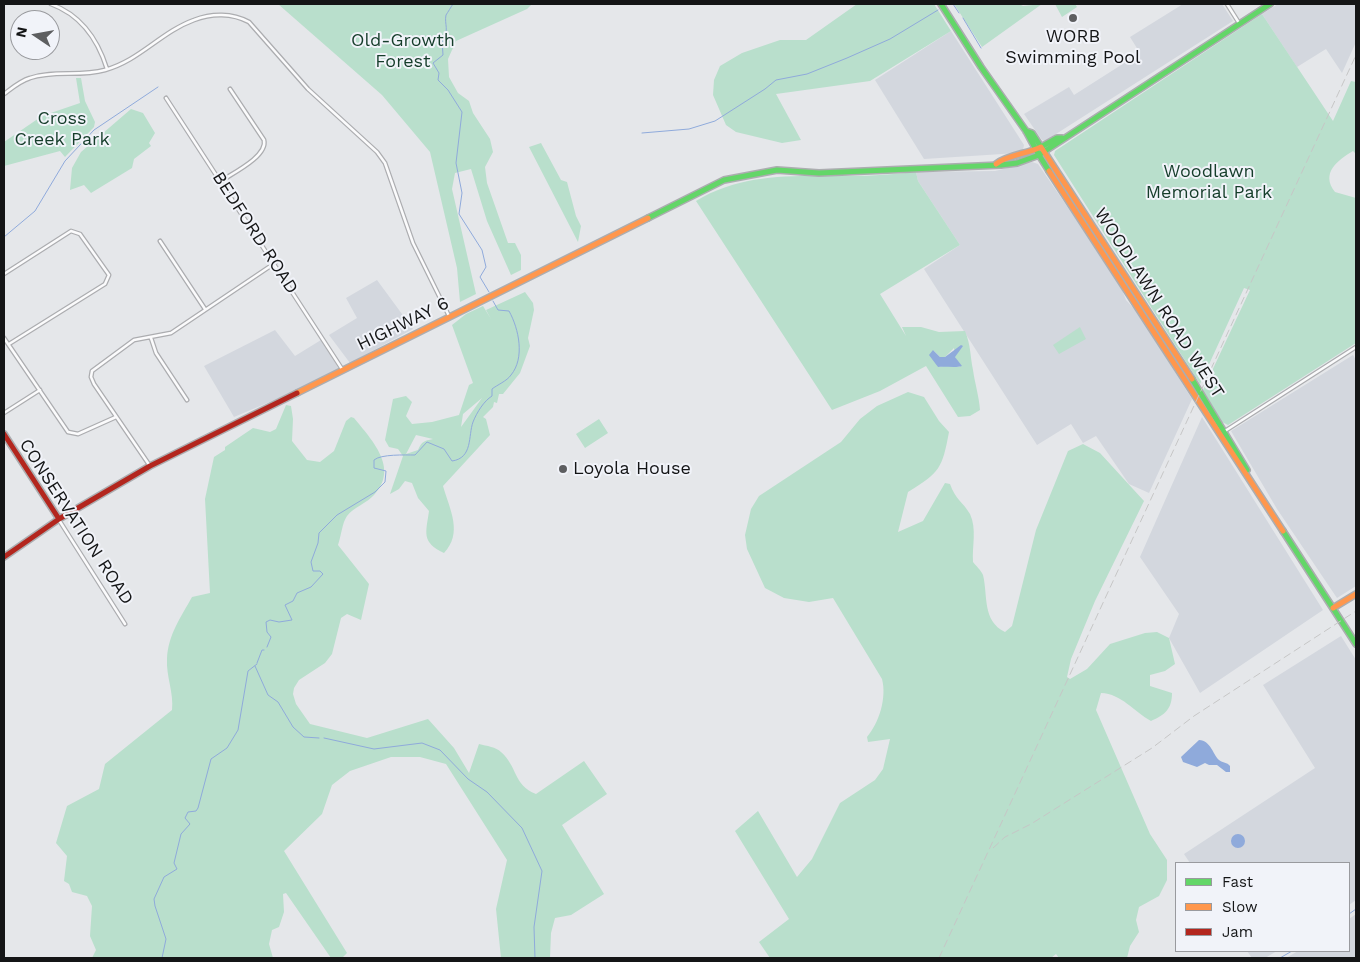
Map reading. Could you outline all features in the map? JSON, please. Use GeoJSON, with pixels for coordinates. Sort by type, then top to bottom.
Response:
{"type":"FeatureCollection","features":[{"type":"Feature","properties":{"kind":"main road","name":"WOODLAWN ROAD WEST"},"geometry":{"type":"LineString","coordinates":[[941,4],[981,67],[1040,151],[1222,432],[1356,644]]}},
{"type":"Feature","properties":{"kind":"main road","name":"HIGHWAY 6"},"geometry":{"type":"LineString","coordinates":[[4,557],[59,519],[150,466],[724,180],[777,170],[834,171],[1017,163],[1062,138],[1270,4]]}},
{"type":"Feature","properties":{"kind":"main road","name":"CONSERVATION ROAD"},"geometry":{"type":"LineString","coordinates":[[4,434],[59,519]]}},
{"type":"Feature","properties":{"kind":"main road"},"geometry":{"type":"LineString","coordinates":[[1333,608],[1356,594]]}},
{"type":"Feature","properties":{"kind":"street"},"geometry":{"type":"LineString","coordinates":[[51,4],[75,16],[92,34],[107,70]]}},
{"type":"Feature","properties":{"kind":"street"},"geometry":{"type":"LineString","coordinates":[[1227,4],[1239,23]]}},
{"type":"Feature","properties":{"kind":"street"},"geometry":{"type":"LineString","coordinates":[[4,94],[31,77],[87,74],[107,70],[132,59],[173,30],[195,20],[230,15],[249,22],[308,90],[377,152],[385,163],[413,243],[450,317]]}},
{"type":"Feature","properties":{"kind":"street"},"geometry":{"type":"LineString","coordinates":[[221,181],[261,154],[265,146],[264,140],[230,89]]}},
{"type":"Feature","properties":{"kind":"street","name":"BEDFORD ROAD"},"geometry":{"type":"LineString","coordinates":[[166,98],[275,263],[342,369]]}},
{"type":"Feature","properties":{"kind":"street"},"geometry":{"type":"LineString","coordinates":[[4,274],[71,231],[76,231],[109,275],[105,284],[9,344]]}},
{"type":"Feature","properties":{"kind":"street"},"geometry":{"type":"LineString","coordinates":[[160,241],[205,309]]}},
{"type":"Feature","properties":{"kind":"street"},"geometry":{"type":"LineString","coordinates":[[150,466],[94,384],[91,377],[92,371],[134,340],[170,333],[275,263]]}},
{"type":"Feature","properties":{"kind":"street"},"geometry":{"type":"LineString","coordinates":[[4,338],[66,430],[71,434],[78,434],[116,417]]}},
{"type":"Feature","properties":{"kind":"street"},"geometry":{"type":"LineString","coordinates":[[151,338],[156,353],[187,400]]}},
{"type":"Feature","properties":{"kind":"street"},"geometry":{"type":"LineString","coordinates":[[1222,432],[1356,347]]}},
{"type":"Feature","properties":{"kind":"street"},"geometry":{"type":"LineString","coordinates":[[4,413],[40,390]]}},
{"type":"Feature","properties":{"kind":"street","name":"CONSERVATION ROAD"},"geometry":{"type":"LineString","coordinates":[[59,519],[125,624]]}},
{"type":"Feature","properties":{"kind":"shaded area"},"geometry":{"type":"Polygon","coordinates":[[[1183,4],[1222,4],[1233,21],[1045,141],[1042,140],[1024,114],[1069,87],[1074,95],[1140,53],[1130,37],[1183,4]]]}},
{"type":"Feature","properties":{"kind":"shaded area"},"geometry":{"type":"Polygon","coordinates":[[[1278,4],[1356,4],[1356,42],[1342,73],[1326,49],[1297,67],[1262,14],[1278,4]]]}},
{"type":"Feature","properties":{"kind":"shaded area"},"geometry":{"type":"Polygon","coordinates":[[[951,31],[1024,145],[1023,150],[1018,153],[924,159],[875,80],[951,31]]]}},
{"type":"Feature","properties":{"kind":"shaded area"},"geometry":{"type":"Polygon","coordinates":[[[1032,162],[1038,164],[1071,212],[1122,290],[1126,300],[1137,312],[1192,399],[1149,493],[1129,484],[1096,436],[1083,443],[1071,424],[1037,445],[924,269],[960,245],[918,181],[916,172],[995,171],[1032,162]]]}},
{"type":"Feature","properties":{"kind":"shaded area"},"geometry":{"type":"Polygon","coordinates":[[[377,280],[413,329],[350,363],[329,335],[357,318],[346,298],[377,280]]]}},
{"type":"Feature","properties":{"kind":"shaded area"},"geometry":{"type":"Polygon","coordinates":[[[275,330],[295,356],[321,340],[339,369],[310,385],[234,417],[204,366],[275,330]]]}},
{"type":"Feature","properties":{"kind":"shaded area"},"geometry":{"type":"Polygon","coordinates":[[[1353,355],[1356,360],[1356,586],[1337,598],[1277,509],[1231,431],[1353,355]]]}},
{"type":"Feature","properties":{"kind":"shaded area"},"geometry":{"type":"Polygon","coordinates":[[[1202,417],[1323,610],[1200,693],[1169,638],[1179,614],[1140,557],[1202,417]]]}},
{"type":"Feature","properties":{"kind":"shaded area"},"geometry":{"type":"Polygon","coordinates":[[[1341,636],[1356,660],[1356,900],[1350,904],[1350,862],[1189,862],[1184,854],[1315,768],[1263,685],[1341,636]]]}},
{"type":"Feature","properties":{"kind":"shaded area"},"geometry":{"type":"Polygon","coordinates":[[[1356,914],[1356,958],[1286,958],[1296,952],[1350,952],[1350,918],[1356,914]]]}},
{"type":"Feature","properties":{"kind":"shaded area"},"geometry":{"type":"Polygon","coordinates":[[[1248,952],[1275,952],[1265,958],[1252,958],[1248,952]]]}},
{"type":"Feature","properties":{"kind":"green space","name":"Old-Growth Forest"},"geometry":{"type":"Polygon","coordinates":[[[278,4],[532,4],[527,9],[456,41],[448,59],[449,77],[458,93],[469,101],[473,113],[490,139],[493,152],[485,167],[487,183],[508,243],[515,243],[521,255],[521,270],[511,275],[487,221],[471,169],[455,173],[452,189],[476,294],[460,302],[457,268],[430,152],[382,95],[278,4]]]}},
{"type":"Feature","properties":{"kind":"green space"},"geometry":{"type":"Polygon","coordinates":[[[857,4],[934,4],[951,31],[870,81],[776,94],[801,140],[782,143],[736,132],[726,125],[713,95],[714,80],[720,66],[742,53],[780,40],[806,40],[857,4]]]}},
{"type":"Feature","properties":{"kind":"green space"},"geometry":{"type":"Polygon","coordinates":[[[954,4],[1019,4],[1023,6],[1042,4],[982,47],[954,4]]]}},
{"type":"Feature","properties":{"kind":"green space"},"geometry":{"type":"Polygon","coordinates":[[[1055,4],[1075,4],[1077,7],[1062,17],[1055,4]]]}},
{"type":"Feature","properties":{"kind":"green space","name":"Woodlawn Memorial Park"},"geometry":{"type":"Polygon","coordinates":[[[1262,14],[1333,121],[1351,81],[1356,82],[1356,154],[1353,151],[1337,163],[1330,173],[1329,179],[1335,192],[1356,198],[1356,343],[1228,425],[1222,422],[1203,390],[1250,290],[1244,288],[1200,384],[1054,155],[1055,151],[1262,14]]]}},
{"type":"Feature","properties":{"kind":"green space","name":"Cross Creek Park"},"geometry":{"type":"Polygon","coordinates":[[[76,78],[81,78],[85,101],[95,122],[94,127],[65,157],[60,151],[4,166],[4,142],[42,116],[80,103],[76,78]]]}},
{"type":"Feature","properties":{"kind":"green space"},"geometry":{"type":"Polygon","coordinates":[[[131,109],[143,113],[155,133],[149,143],[151,146],[134,159],[132,168],[91,193],[84,185],[70,190],[72,168],[81,152],[131,109]]]}},
{"type":"Feature","properties":{"kind":"green space"},"geometry":{"type":"Polygon","coordinates":[[[541,143],[561,180],[567,182],[576,216],[581,226],[578,242],[529,147],[541,143]]]}},
{"type":"Feature","properties":{"kind":"green space"},"geometry":{"type":"Polygon","coordinates":[[[916,172],[918,181],[960,245],[880,294],[906,336],[902,327],[921,327],[939,332],[965,331],[980,410],[970,416],[958,417],[926,366],[880,391],[832,410],[696,201],[714,192],[752,180],[791,176],[867,176],[916,172]],[[954,348],[945,357],[940,357],[933,350],[938,367],[949,365],[960,367],[955,357],[954,348]]]}},
{"type":"Feature","properties":{"kind":"green space"},"geometry":{"type":"Polygon","coordinates":[[[525,292],[533,303],[534,310],[528,338],[530,346],[520,373],[503,394],[499,394],[497,403],[494,402],[493,407],[483,417],[486,419],[490,435],[443,486],[454,529],[450,545],[444,553],[428,541],[426,531],[429,511],[418,498],[412,483],[405,481],[399,489],[390,494],[403,456],[398,449],[389,447],[385,440],[393,399],[406,396],[412,402],[406,416],[412,424],[432,422],[459,415],[469,385],[473,383],[452,325],[466,314],[483,306],[491,319],[486,310],[525,292]],[[482,398],[463,414],[461,427],[482,398]],[[416,435],[406,454],[418,450],[424,442],[433,439],[416,435]]]}},
{"type":"Feature","properties":{"kind":"green space"},"geometry":{"type":"Polygon","coordinates":[[[1080,327],[1086,339],[1059,354],[1053,345],[1080,327]]]}},
{"type":"Feature","properties":{"kind":"green space"},"geometry":{"type":"Polygon","coordinates":[[[908,392],[924,397],[939,421],[949,432],[944,454],[938,468],[927,479],[908,492],[898,532],[923,521],[945,483],[950,484],[972,520],[974,532],[973,562],[983,575],[989,614],[998,627],[1005,632],[1012,626],[1036,530],[1068,451],[1083,444],[1100,453],[1144,501],[1095,601],[1071,659],[1067,677],[1070,679],[1087,669],[1110,644],[1145,633],[1157,632],[1169,638],[1175,664],[1165,671],[1150,675],[1150,686],[1172,693],[1171,703],[1164,714],[1151,721],[1115,696],[1101,693],[1096,710],[1150,834],[1167,860],[1167,880],[1159,896],[1139,907],[1136,920],[1139,932],[1130,946],[1127,958],[1059,958],[1056,954],[1051,958],[770,958],[759,942],[789,919],[735,831],[758,811],[797,877],[812,859],[840,803],[875,780],[883,769],[890,739],[868,742],[867,737],[875,725],[883,702],[882,679],[833,598],[809,602],[784,598],[765,588],[747,549],[745,535],[751,509],[759,496],[841,442],[860,419],[877,406],[908,392]]]}},
{"type":"Feature","properties":{"kind":"green space"},"geometry":{"type":"Polygon","coordinates":[[[286,405],[291,406],[293,419],[292,441],[307,460],[320,462],[334,451],[346,421],[351,417],[354,418],[375,444],[384,464],[384,475],[381,485],[371,498],[347,516],[338,545],[369,584],[361,620],[347,614],[341,618],[332,654],[325,663],[299,680],[294,688],[293,694],[296,704],[310,724],[367,738],[428,719],[454,748],[469,773],[479,744],[499,750],[523,786],[536,794],[584,761],[607,794],[562,825],[604,894],[571,915],[555,918],[551,933],[550,958],[501,958],[496,909],[507,860],[446,764],[420,757],[391,757],[350,771],[332,785],[322,814],[284,851],[347,953],[342,958],[331,958],[286,893],[283,894],[284,912],[279,927],[272,930],[269,944],[273,958],[92,958],[96,950],[90,936],[92,906],[87,896],[72,892],[69,884],[64,881],[67,856],[56,843],[67,806],[99,789],[105,764],[172,710],[167,665],[170,642],[176,626],[192,597],[210,593],[205,499],[214,457],[253,428],[270,432],[276,429],[286,405]]]}},
{"type":"Feature","properties":{"kind":"green space"},"geometry":{"type":"Polygon","coordinates":[[[599,419],[608,433],[585,448],[576,434],[599,419]]]}},
{"type":"Feature","properties":{"kind":"water"},"geometry":{"type":"Polygon","coordinates":[[[961,345],[963,346],[955,357],[962,366],[938,367],[929,355],[933,350],[940,357],[945,357],[961,345]]]}},
{"type":"Feature","properties":{"kind":"water"},"geometry":{"type":"Polygon","coordinates":[[[1199,740],[1209,745],[1219,760],[1230,766],[1230,772],[1226,772],[1217,765],[1205,763],[1197,767],[1183,762],[1181,757],[1199,740]]]}},
{"type":"Feature","properties":{"kind":"water"},"geometry":{"type":"Polygon","coordinates":[[[1235,834],[1241,834],[1245,841],[1241,848],[1235,848],[1231,844],[1231,838],[1235,834]]]}},
{"type":"Feature","properties":{"kind":"waterway"},"geometry":{"type":"LineString","coordinates":[[453,4],[446,15],[446,31],[442,40],[443,55],[433,63],[439,73],[438,80],[448,90],[462,112],[456,163],[462,193],[459,214],[482,250],[486,267],[480,277],[489,292]]}},
{"type":"Feature","properties":{"kind":"waterway"},"geometry":{"type":"LineString","coordinates":[[953,4],[959,13]]}},
{"type":"Feature","properties":{"kind":"waterway"},"geometry":{"type":"LineString","coordinates":[[642,133],[689,129],[715,121],[776,80],[807,74],[847,58],[890,39],[938,10]]}},
{"type":"Feature","properties":{"kind":"waterway"},"geometry":{"type":"LineString","coordinates":[[963,18],[981,48]]}},
{"type":"Feature","properties":{"kind":"waterway"},"geometry":{"type":"LineString","coordinates":[[4,237],[35,211],[65,161],[94,130],[158,87]]}},
{"type":"Feature","properties":{"kind":"waterway"},"geometry":{"type":"LineString","coordinates":[[267,647],[271,637],[267,632],[266,622],[270,620],[279,622],[292,620],[285,605],[293,601],[297,593],[311,587],[323,574],[320,571],[313,571],[311,562],[318,543],[319,533],[337,515],[375,492],[385,482],[386,471],[374,468],[374,460],[387,456],[415,455],[427,442],[444,449],[452,461],[459,459],[467,451],[473,422],[477,414],[492,396],[492,389],[511,375],[518,360],[519,343],[513,318],[509,311],[498,310],[493,301]]}},
{"type":"Feature","properties":{"kind":"waterway"},"geometry":{"type":"LineString","coordinates":[[257,663],[262,650],[264,650]]}},
{"type":"Feature","properties":{"kind":"waterway"},"geometry":{"type":"LineString","coordinates":[[162,958],[166,939],[154,899],[164,877],[177,869],[174,863],[181,834],[190,824],[185,818],[188,812],[196,811],[198,808],[211,759],[227,748],[238,730],[248,671],[257,664]]}},
{"type":"Feature","properties":{"kind":"waterway"},"geometry":{"type":"LineString","coordinates":[[255,666],[268,695],[278,702],[293,727],[304,737],[319,738]]}},
{"type":"Feature","properties":{"kind":"waterway"},"geometry":{"type":"LineString","coordinates":[[324,738],[374,749],[422,743],[440,750],[468,779],[487,792],[522,828],[542,871],[534,927],[535,958]]}},
{"type":"Feature","properties":{"kind":"waterway"},"geometry":{"type":"LineString","coordinates":[[1350,913],[1356,909]]}},
{"type":"Feature","properties":{"kind":"waterway"},"geometry":{"type":"LineString","coordinates":[[1280,958],[1290,952]]}},
{"type":"Feature","properties":{"kind":"railway"},"geometry":{"type":"LineString","coordinates":[[939,958],[1356,55]]}},
{"type":"Feature","properties":{"kind":"railway"},"geometry":{"type":"LineString","coordinates":[[993,848],[1005,837],[1031,824],[1152,748],[1194,716],[1356,611]]}},
{"type":"Feature","properties":{"kind":"traffic: fast"},"geometry":{"type":"LineString","coordinates":[[941,4],[981,67],[1026,131],[1039,155],[1270,4]]}},
{"type":"Feature","properties":{"kind":"traffic: fast"},"geometry":{"type":"LineString","coordinates":[[1026,131],[1032,133],[1041,147],[1057,138],[1062,138]]}},
{"type":"Feature","properties":{"kind":"traffic: fast"},"geometry":{"type":"LineString","coordinates":[[648,218],[724,180],[777,170],[819,173],[1001,165],[1017,163],[1039,155],[1049,171]]}},
{"type":"Feature","properties":{"kind":"traffic: fast"},"geometry":{"type":"LineString","coordinates":[[1192,379],[1247,470]]}},
{"type":"Feature","properties":{"kind":"traffic: fast"},"geometry":{"type":"LineString","coordinates":[[1283,531],[1356,644]]}},
{"type":"Feature","properties":{"kind":"traffic: slow"},"geometry":{"type":"LineString","coordinates":[[996,164],[1041,147],[1192,379]]}},
{"type":"Feature","properties":{"kind":"traffic: slow"},"geometry":{"type":"LineString","coordinates":[[1049,171],[1283,531]]}},
{"type":"Feature","properties":{"kind":"traffic: slow"},"geometry":{"type":"LineString","coordinates":[[297,393],[648,218]]}},
{"type":"Feature","properties":{"kind":"traffic: slow"},"geometry":{"type":"LineString","coordinates":[[1333,608],[1356,594]]}},
{"type":"Feature","properties":{"kind":"traffic: jam"},"geometry":{"type":"LineString","coordinates":[[4,557],[59,519],[150,466],[297,393]]}},
{"type":"Feature","properties":{"kind":"traffic: jam"},"geometry":{"type":"LineString","coordinates":[[4,434],[59,519]]}},
{"type":"Feature","properties":{"kind":"place","name":"WORB Swimming Pool"},"geometry":{"type":"Point","coordinates":[1073,18]}},
{"type":"Feature","properties":{"kind":"place","name":"Loyola House"},"geometry":{"type":"Point","coordinates":[563,469]}}]}
